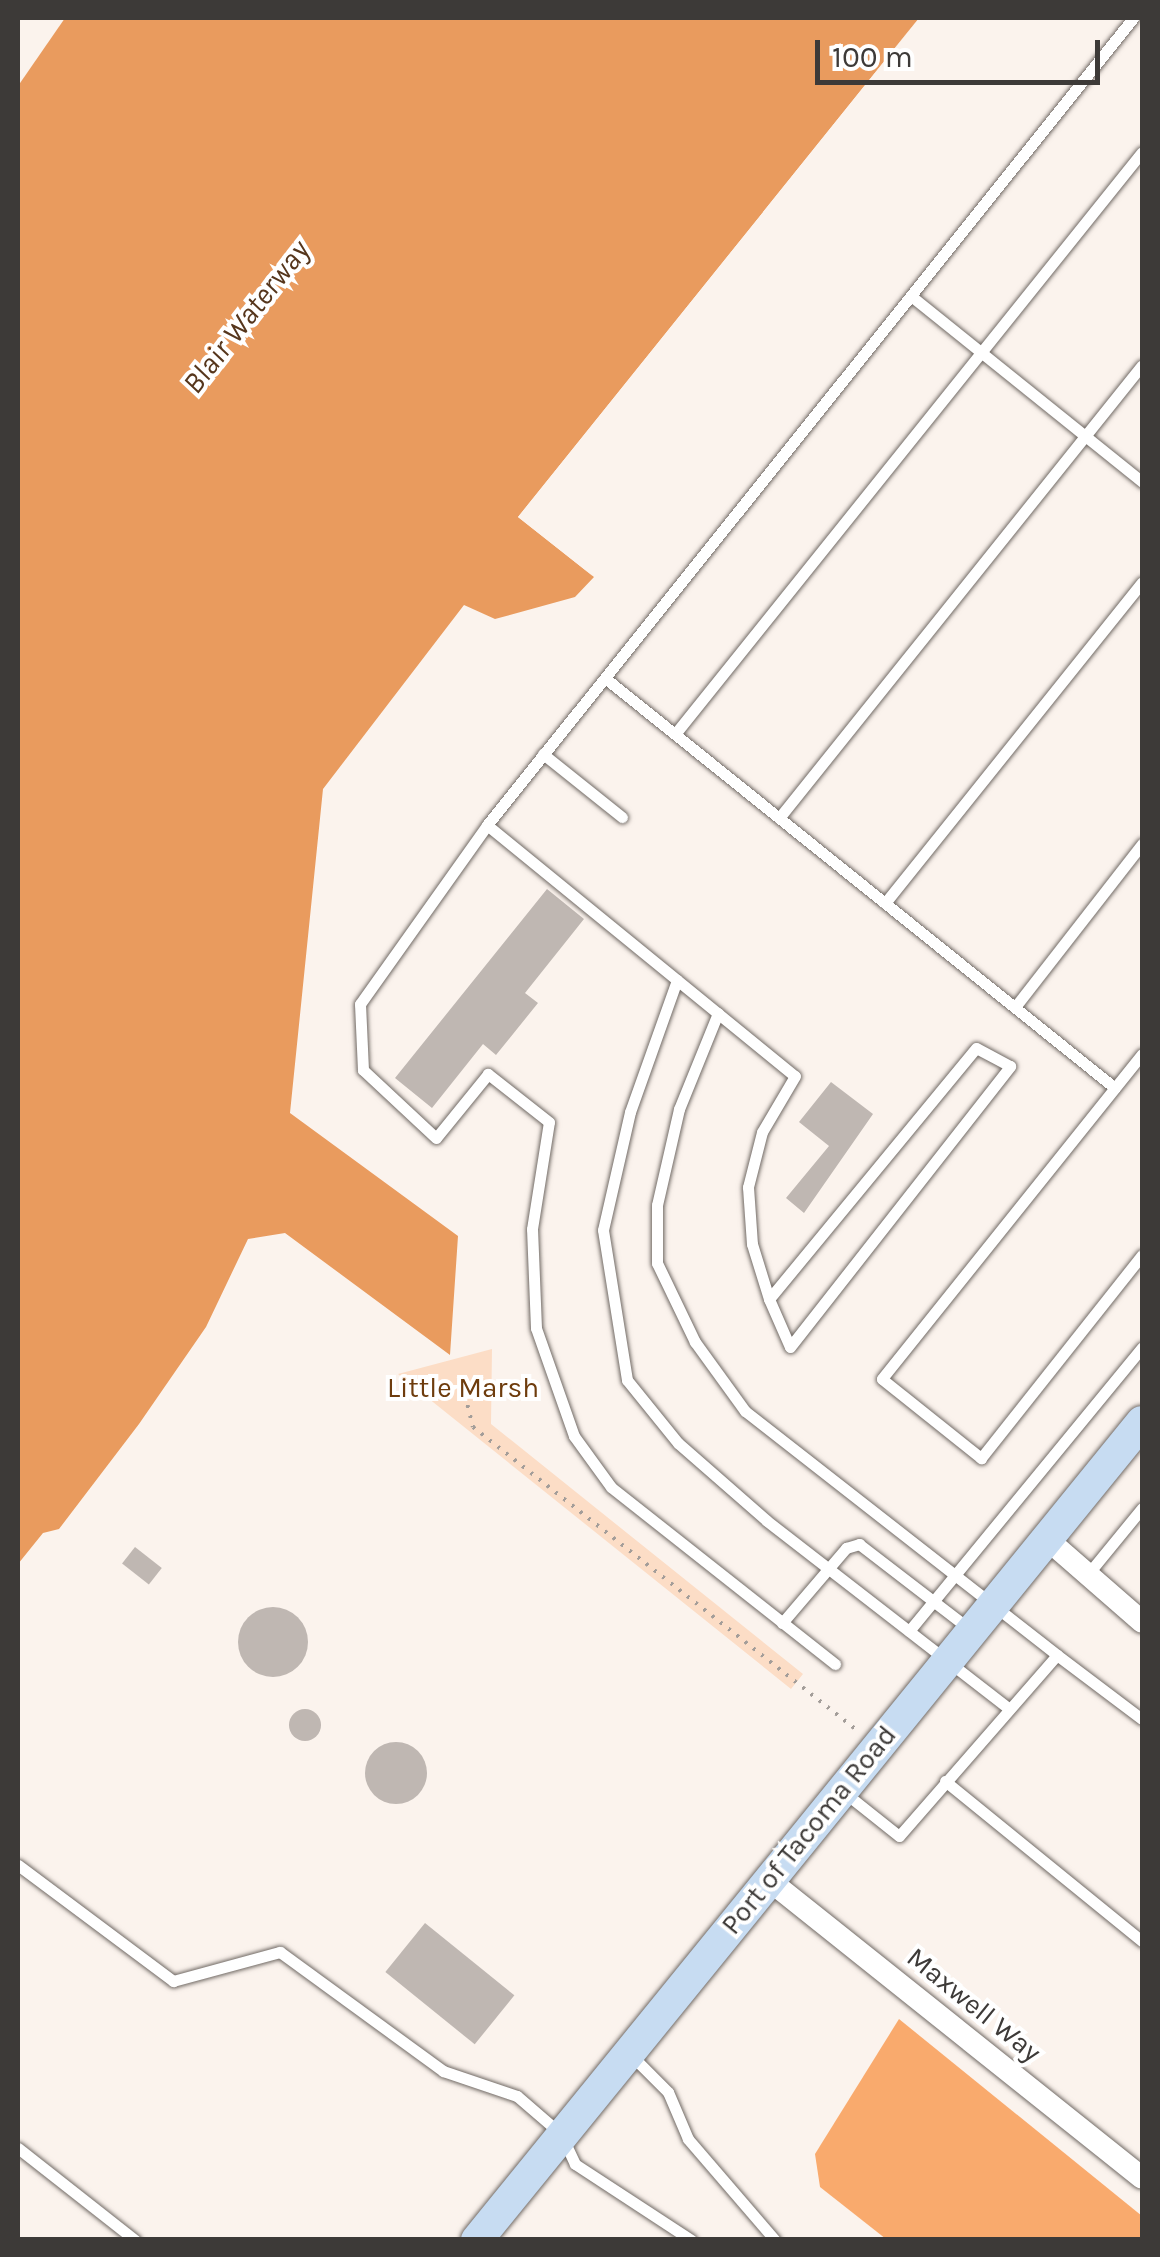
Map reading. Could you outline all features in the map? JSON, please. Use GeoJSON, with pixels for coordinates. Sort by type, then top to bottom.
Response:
{"type":"FeatureCollection","features":[{"type":"Feature","properties":{"kind":"main road","name":"Port of Tacoma Road"},"geometry":{"type":"LineString","coordinates":[[477,2240],[1142,1422]]}},
{"type":"Feature","properties":{"kind":"street"},"geometry":{"type":"LineString","coordinates":[[1047,1538],[1142,1622]]}},
{"type":"Feature","properties":{"kind":"street","name":"Maxwell Way"},"geometry":{"type":"LineString","coordinates":[[769,1880],[1142,2178]]}},
{"type":"Feature","properties":{"kind":"lane"},"geometry":{"type":"LineString","coordinates":[[835,1664],[611,1487],[574,1436],[536,1328],[532,1229],[549,1122],[488,1074],[436,1138],[362,1070],[360,1004],[487,825],[1134,18]]}},
{"type":"Feature","properties":{"kind":"lane"},"geometry":{"type":"LineString","coordinates":[[676,734],[1142,152]]}},
{"type":"Feature","properties":{"kind":"lane"},"geometry":{"type":"LineString","coordinates":[[911,296],[1142,482]]}},
{"type":"Feature","properties":{"kind":"lane"},"geometry":{"type":"LineString","coordinates":[[780,818],[1142,364]]}},
{"type":"Feature","properties":{"kind":"lane"},"geometry":{"type":"LineString","coordinates":[[885,903],[1142,582]]}},
{"type":"Feature","properties":{"kind":"lane"},"geometry":{"type":"LineString","coordinates":[[605,678],[1115,1088]]}},
{"type":"Feature","properties":{"kind":"lane"},"geometry":{"type":"LineString","coordinates":[[543,754],[622,817]]}},
{"type":"Feature","properties":{"kind":"lane"},"geometry":{"type":"LineString","coordinates":[[487,825],[795,1076],[762,1132],[748,1187],[769,1299],[790,1347],[1010,1066],[976,1048],[769,1299]]}},
{"type":"Feature","properties":{"kind":"lane"},"geometry":{"type":"LineString","coordinates":[[1014,1007],[1142,844]]}},
{"type":"Feature","properties":{"kind":"lane"},"geometry":{"type":"LineString","coordinates":[[678,980],[630,1112],[603,1230],[628,1380],[678,1444],[830,1570],[1008,1709]]}},
{"type":"Feature","properties":{"kind":"lane"},"geometry":{"type":"LineString","coordinates":[[718,1013],[678,1109],[657,1206],[657,1262],[695,1342],[745,1411],[954,1574],[982,1618]]}},
{"type":"Feature","properties":{"kind":"lane"},"geometry":{"type":"LineString","coordinates":[[1142,1054],[882,1379],[980,1458],[1142,1255]]}},
{"type":"Feature","properties":{"kind":"lane"},"geometry":{"type":"LineString","coordinates":[[909,1631],[1142,1347]]}},
{"type":"Feature","properties":{"kind":"lane"},"geometry":{"type":"LineString","coordinates":[[1088,1574],[1142,1508]]}},
{"type":"Feature","properties":{"kind":"lane"},"geometry":{"type":"LineString","coordinates":[[782,1623],[859,1544],[934,1599],[1057,1655],[1142,1719]]}},
{"type":"Feature","properties":{"kind":"lane"},"geometry":{"type":"LineString","coordinates":[[842,1791],[899,1836],[1057,1655]]}},
{"type":"Feature","properties":{"kind":"lane"},"geometry":{"type":"LineString","coordinates":[[944,1781],[1142,1941]]}},
{"type":"Feature","properties":{"kind":"lane"},"geometry":{"type":"LineString","coordinates":[[18,1866],[173,1981],[280,1952],[443,2071],[517,2096],[561,2134],[574,2164],[691,2240]]}},
{"type":"Feature","properties":{"kind":"lane"},"geometry":{"type":"LineString","coordinates":[[627,2053],[660,2081],[688,2139],[776,2240]]}},
{"type":"Feature","properties":{"kind":"lane"},"geometry":{"type":"LineString","coordinates":[[18,2148],[134,2240]]}},
{"type":"Feature","properties":{"kind":"path"},"geometry":{"type":"LineString","coordinates":[[465,1394],[473,1427],[877,1747]]}},
{"type":"Feature","properties":{"kind":"green space","name":"Little Marsh"},"geometry":{"type":"Polygon","coordinates":[[[492,1349],[491,1424],[803,1674],[791,1689],[398,1374],[492,1349]]]}},
{"type":"Feature","properties":{"kind":"shaded area"},"geometry":{"type":"Polygon","coordinates":[[[899,2019],[1142,2216],[1142,2239],[886,2239],[820,2187],[815,2154],[899,2019]]]}},
{"type":"Feature","properties":{"kind":"water","name":"Blair Waterway"},"geometry":{"type":"Polygon","coordinates":[[[39,18],[919,18],[518,517],[594,577],[575,597],[495,619],[464,605],[323,789],[290,1113],[458,1236],[450,1355],[285,1233],[248,1239],[206,1327],[139,1424],[59,1529],[43,1533],[18,1564],[18,46],[39,18]]]}},
{"type":"Feature","properties":{"kind":"pier"},"geometry":{"type":"Polygon","coordinates":[[[33,18],[65,18],[18,86],[18,38],[33,18]]]}},
{"type":"Feature","properties":{"kind":"pier"},"geometry":{"type":"Polygon","coordinates":[[[919,18],[525,516],[594,577],[518,517],[919,18]]]}},
{"type":"Feature","properties":{"kind":"building"},"geometry":{"type":"Polygon","coordinates":[[[547,889],[584,919],[525,993],[538,1003],[496,1055],[483,1044],[432,1108],[395,1078],[547,889]]]}},
{"type":"Feature","properties":{"kind":"building"},"geometry":{"type":"Polygon","coordinates":[[[831,1082],[873,1114],[804,1213],[786,1198],[829,1146],[799,1122],[831,1082]]]}},
{"type":"Feature","properties":{"kind":"building"},"geometry":{"type":"Polygon","coordinates":[[[135,1547],[162,1568],[149,1584],[122,1564],[135,1547]]]}},
{"type":"Feature","properties":{"kind":"building"},"geometry":{"type":"Polygon","coordinates":[[[273,1607],[298,1617],[308,1642],[298,1667],[273,1677],[248,1667],[238,1642],[248,1617],[273,1607]]]}},
{"type":"Feature","properties":{"kind":"building"},"geometry":{"type":"Polygon","coordinates":[[[305,1709],[316,1714],[321,1725],[316,1736],[305,1741],[294,1736],[289,1725],[294,1714],[305,1709]]]}},
{"type":"Feature","properties":{"kind":"building"},"geometry":{"type":"Polygon","coordinates":[[[396,1742],[418,1751],[427,1773],[418,1795],[396,1804],[374,1795],[365,1773],[374,1751],[396,1742]]]}},
{"type":"Feature","properties":{"kind":"building"},"geometry":{"type":"Polygon","coordinates":[[[425,1923],[514,1995],[475,2044],[385,1972],[425,1923]]]}}]}
